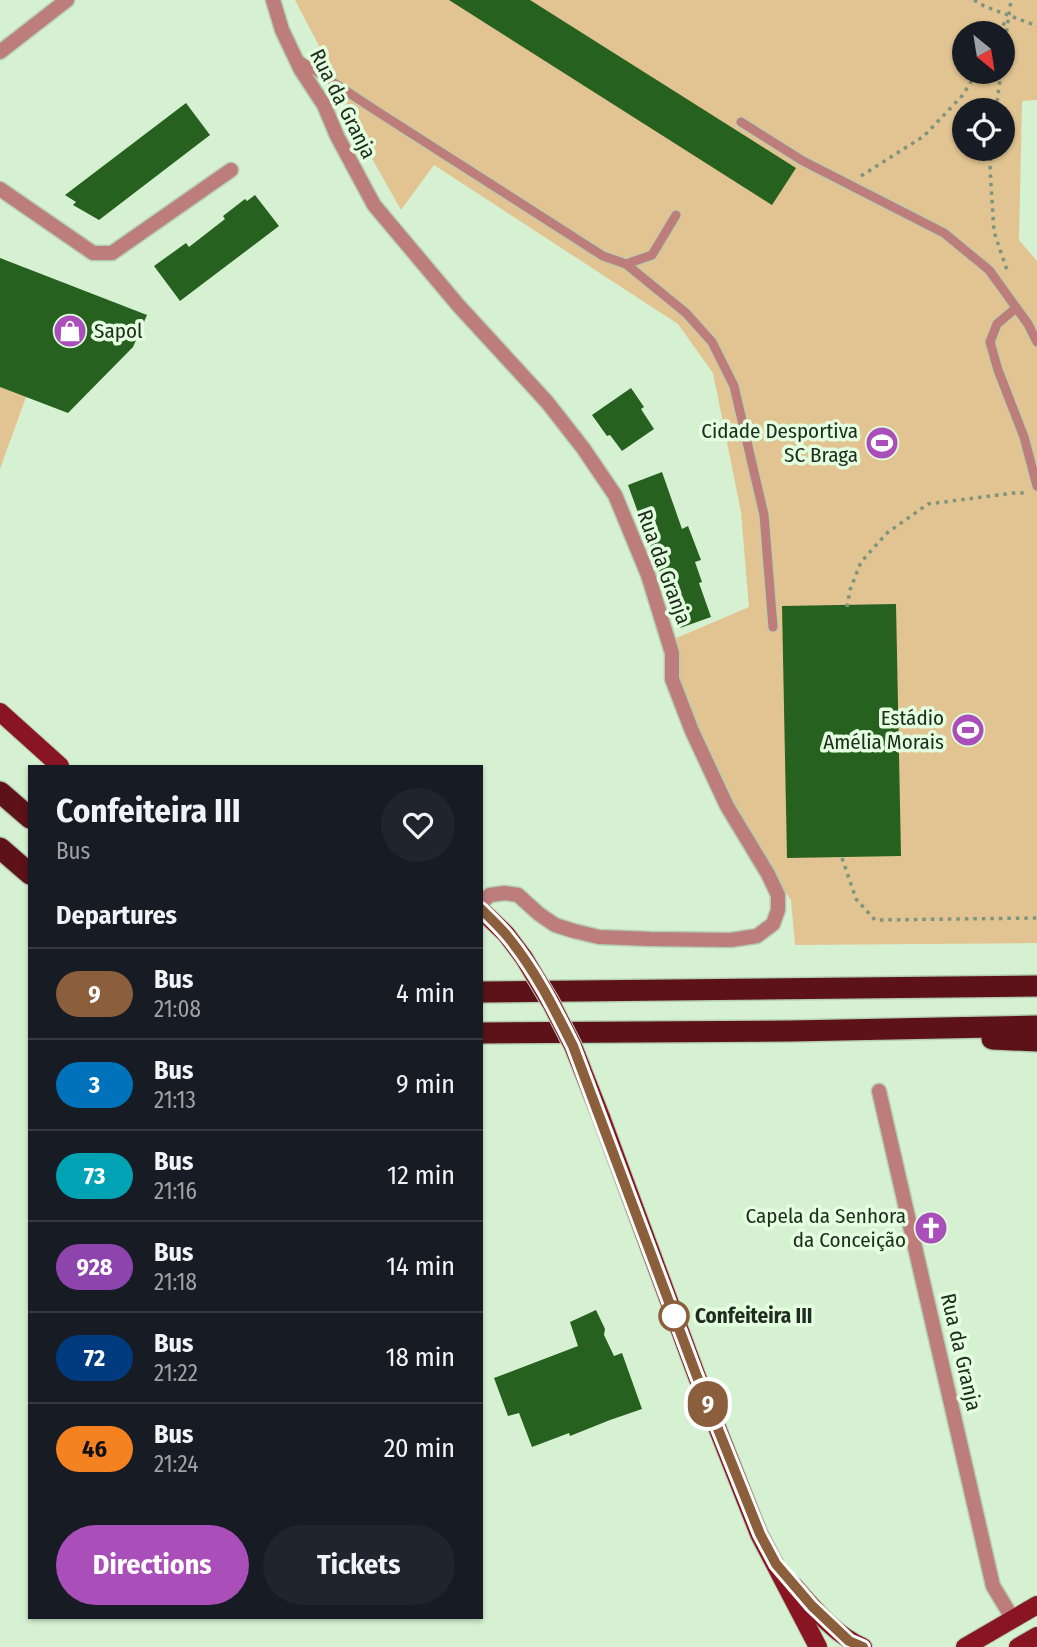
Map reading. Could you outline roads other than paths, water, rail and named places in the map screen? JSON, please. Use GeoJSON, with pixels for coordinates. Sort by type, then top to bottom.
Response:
{"type":"FeatureCollection","features":[{"type":"Feature","properties":{"kind":"highway"},"geometry":{"type":"LineString","coordinates":[[0,792],[28,816]]}},
{"type":"Feature","properties":{"kind":"highway"},"geometry":{"type":"LineString","coordinates":[[0,848],[28,872]]}},
{"type":"Feature","properties":{"kind":"highway"},"geometry":{"type":"LineString","coordinates":[[483,992],[1037,986]]}},
{"type":"Feature","properties":{"kind":"highway"},"geometry":{"type":"LineString","coordinates":[[483,1033],[1037,1026]]}},
{"type":"Feature","properties":{"kind":"highway"},"geometry":{"type":"LineString","coordinates":[[792,1031],[827,1040],[1037,1041]]}},
{"type":"Feature","properties":{"kind":"main road"},"geometry":{"type":"LineString","coordinates":[[0,712],[59,765]]}},
{"type":"Feature","properties":{"kind":"main road"},"geometry":{"type":"LineString","coordinates":[[483,911],[506,934],[524,958],[573,1046],[696,1374],[760,1534],[818,1647]]}},
{"type":"Feature","properties":{"kind":"main road"},"geometry":{"type":"LineString","coordinates":[[776,1564],[833,1627],[849,1641],[863,1647]]}},
{"type":"Feature","properties":{"kind":"main road"},"geometry":{"type":"LineString","coordinates":[[965,1647],[1037,1605]]}},
{"type":"Feature","properties":{"kind":"main road"},"geometry":{"type":"LineString","coordinates":[[1017,1647],[1037,1636]]}},
{"type":"Feature","properties":{"kind":"street"},"geometry":{"type":"LineString","coordinates":[[0,52],[67,0]]}},
{"type":"Feature","properties":{"kind":"street","name":"Rua da Granja"},"geometry":{"type":"LineString","coordinates":[[273,0],[282,30],[301,70],[324,105],[341,146],[374,205],[458,304],[547,402],[615,495],[648,575],[673,653],[672,679],[692,731],[727,806],[768,874],[778,895],[778,910],[773,923],[757,936],[731,940],[650,939],[599,937],[555,925],[518,895],[505,892],[489,895],[483,901]]}},
{"type":"Feature","properties":{"kind":"street"},"geometry":{"type":"LineString","coordinates":[[0,189],[93,253],[112,253],[231,170]]}},
{"type":"Feature","properties":{"kind":"street","name":"Rua da Granja"},"geometry":{"type":"LineString","coordinates":[[879,1091],[993,1586],[1013,1619]]}},
{"type":"Feature","properties":{"kind":"lane"},"geometry":{"type":"LineString","coordinates":[[295,57],[603,256],[626,264],[686,313],[704,332],[712,342],[734,386],[764,515],[773,627]]}},
{"type":"Feature","properties":{"kind":"lane"},"geometry":{"type":"LineString","coordinates":[[741,121],[803,161],[944,233],[989,270],[1028,324],[1037,342]]}},
{"type":"Feature","properties":{"kind":"lane"},"geometry":{"type":"LineString","coordinates":[[626,264],[652,255],[676,215]]}},
{"type":"Feature","properties":{"kind":"lane"},"geometry":{"type":"LineString","coordinates":[[1016,308],[997,324],[990,342],[1024,437],[1037,486]]}},
{"type":"Feature","properties":{"kind":"place","name":"Sapol"},"geometry":{"type":"Point","coordinates":[70,331]}},
{"type":"Feature","properties":{"kind":"place","name":"Cidade Desportiva SC Braga"},"geometry":{"type":"Point","coordinates":[882,443]}},
{"type":"Feature","properties":{"kind":"place","name":"Estádio Amélia Morais"},"geometry":{"type":"Point","coordinates":[968,730]}},
{"type":"Feature","properties":{"kind":"place","name":"Capela da Senhora da Conceição"},"geometry":{"type":"Point","coordinates":[931,1228]}},
{"type":"Feature","properties":{"kind":"place","name":"Confeiteira III"},"geometry":{"type":"Point","coordinates":[674,1316]}}]}
